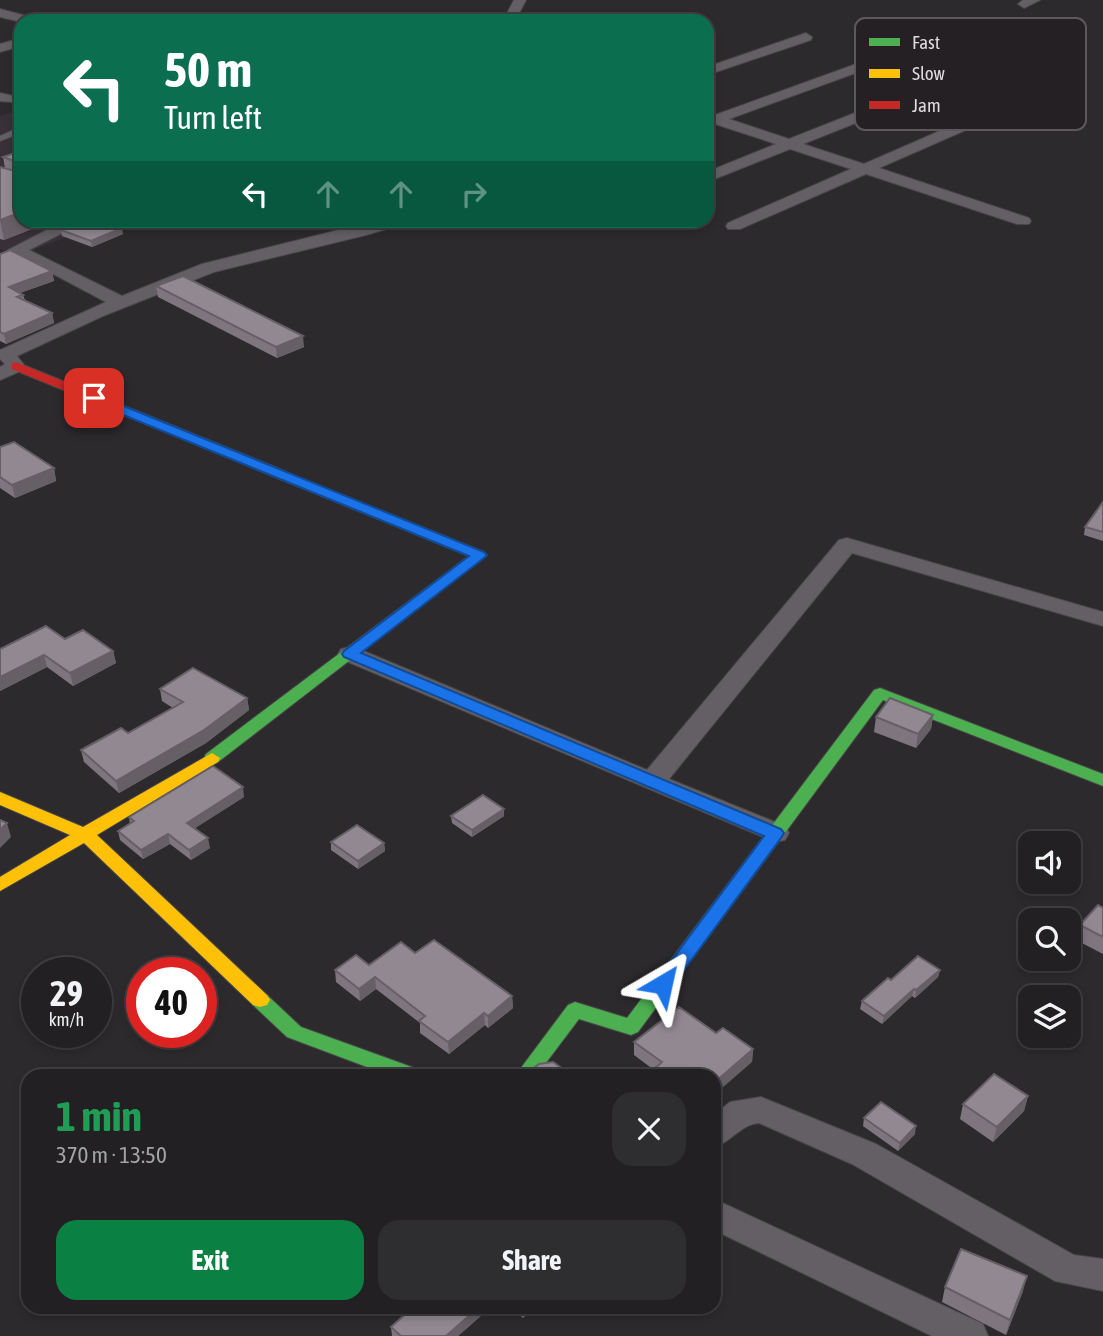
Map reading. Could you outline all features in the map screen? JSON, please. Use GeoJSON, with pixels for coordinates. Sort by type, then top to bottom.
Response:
{"type":"FeatureCollection","features":[{"type":"Feature","properties":{"kind":"street"},"geometry":{"type":"LineString","coordinates":[[714,69],[806,37]]}},
{"type":"Feature","properties":{"kind":"street"},"geometry":{"type":"LineString","coordinates":[[714,119],[855,68]]}},
{"type":"Feature","properties":{"kind":"street"},"geometry":{"type":"LineString","coordinates":[[714,174],[855,118]]}},
{"type":"Feature","properties":{"kind":"street"},"geometry":{"type":"LineString","coordinates":[[714,121],[1023,221]]}},
{"type":"Feature","properties":{"kind":"street"},"geometry":{"type":"LineString","coordinates":[[734,226],[956,130]]}},
{"type":"Feature","properties":{"kind":"street"},"geometry":{"type":"LineString","coordinates":[[8,253],[63,228]]}},
{"type":"Feature","properties":{"kind":"street"},"geometry":{"type":"LineString","coordinates":[[6,361],[120,302],[208,268],[374,228]]}},
{"type":"Feature","properties":{"kind":"street"},"geometry":{"type":"LineString","coordinates":[[8,253],[120,302]]}},
{"type":"Feature","properties":{"kind":"street"},"geometry":{"type":"LineString","coordinates":[[0,885],[220,753],[479,555],[6,361]]}},
{"type":"Feature","properties":{"kind":"street"},"geometry":{"type":"LineString","coordinates":[[652,782],[847,545],[1103,619]]}},
{"type":"Feature","properties":{"kind":"street"},"geometry":{"type":"LineString","coordinates":[[349,654],[775,833]]}},
{"type":"Feature","properties":{"kind":"street"},"geometry":{"type":"LineString","coordinates":[[530,1069],[575,1010],[631,1027],[880,693],[1103,780]]}},
{"type":"Feature","properties":{"kind":"street"},"geometry":{"type":"LineString","coordinates":[[0,798],[86,835],[294,1032],[394,1069]]}},
{"type":"Feature","properties":{"kind":"street"},"geometry":{"type":"LineString","coordinates":[[721,1128],[742,1111],[761,1110],[864,1154],[1068,1270],[1103,1275]]}},
{"type":"Feature","properties":{"kind":"street"},"geometry":{"type":"LineString","coordinates":[[721,1217],[970,1336]]}},
{"type":"Feature","properties":{"kind":"shaded area"},"geometry":{"type":"Polygon","coordinates":[[[14,111],[14,228],[90,228],[18,256],[0,249],[0,116],[14,111]]]}},
{"type":"Feature","properties":{"kind":"building"},"geometry":{"type":"Polygon","coordinates":[[[14,153],[14,161],[3,157],[14,153]]]}},
{"type":"Feature","properties":{"kind":"building"},"geometry":{"type":"Polygon","coordinates":[[[0,167],[14,171],[14,215],[0,220],[0,167]]]}},
{"type":"Feature","properties":{"kind":"building"},"geometry":{"type":"Polygon","coordinates":[[[65,228],[122,228],[91,241],[61,230],[65,228]]]}},
{"type":"Feature","properties":{"kind":"building"},"geometry":{"type":"Polygon","coordinates":[[[10,250],[52,271],[9,287],[23,295],[17,297],[52,313],[4,334],[0,332],[0,254],[10,250]]]}},
{"type":"Feature","properties":{"kind":"building"},"geometry":{"type":"Polygon","coordinates":[[[183,276],[303,336],[276,347],[156,286],[183,276]]]}},
{"type":"Feature","properties":{"kind":"building"},"geometry":{"type":"Polygon","coordinates":[[[14,442],[54,468],[12,485],[0,477],[0,447],[14,442]]]}},
{"type":"Feature","properties":{"kind":"building"},"geometry":{"type":"Polygon","coordinates":[[[1103,502],[1103,532],[1085,527],[1103,502]]]}},
{"type":"Feature","properties":{"kind":"building"},"geometry":{"type":"Polygon","coordinates":[[[46,626],[65,639],[83,630],[113,651],[70,673],[44,655],[0,677],[0,649],[46,626]]]}},
{"type":"Feature","properties":{"kind":"building"},"geometry":{"type":"Polygon","coordinates":[[[193,668],[247,698],[204,730],[116,781],[81,750],[121,728],[128,733],[183,702],[160,689],[193,668]]]}},
{"type":"Feature","properties":{"kind":"building"},"geometry":{"type":"Polygon","coordinates":[[[890,698],[933,715],[918,734],[876,717],[890,698]]]}},
{"type":"Feature","properties":{"kind":"building"},"geometry":{"type":"Polygon","coordinates":[[[213,766],[243,787],[187,823],[208,838],[189,850],[168,834],[141,850],[118,831],[134,821],[129,817],[213,766]]]}},
{"type":"Feature","properties":{"kind":"building"},"geometry":{"type":"Polygon","coordinates":[[[483,795],[504,809],[472,830],[451,816],[483,795]]]}},
{"type":"Feature","properties":{"kind":"building"},"geometry":{"type":"Polygon","coordinates":[[[0,820],[7,823],[0,830],[0,820]]]}},
{"type":"Feature","properties":{"kind":"building"},"geometry":{"type":"Polygon","coordinates":[[[357,825],[384,843],[358,861],[331,842],[357,825]]]}},
{"type":"Feature","properties":{"kind":"building"},"geometry":{"type":"Polygon","coordinates":[[[1098,905],[1103,908],[1103,937],[1081,924],[1098,905]]]}},
{"type":"Feature","properties":{"kind":"building"},"geometry":{"type":"Polygon","coordinates":[[[434,940],[512,996],[488,1016],[484,1013],[448,1042],[419,1021],[425,1016],[375,977],[359,989],[335,970],[356,955],[369,965],[401,942],[415,953],[434,940]]]}},
{"type":"Feature","properties":{"kind":"building"},"geometry":{"type":"Polygon","coordinates":[[[918,956],[940,970],[884,1016],[862,1001],[888,978],[891,980],[918,956]]]}},
{"type":"Feature","properties":{"kind":"building"},"geometry":{"type":"Polygon","coordinates":[[[679,1007],[716,1033],[723,1028],[753,1049],[721,1077],[721,1069],[654,1069],[662,1062],[634,1042],[679,1007]]]}},
{"type":"Feature","properties":{"kind":"building"},"geometry":{"type":"Polygon","coordinates":[[[553,1062],[563,1069],[533,1069],[539,1064],[553,1062]]]}},
{"type":"Feature","properties":{"kind":"building"},"geometry":{"type":"Polygon","coordinates":[[[994,1074],[1028,1096],[997,1127],[963,1104],[994,1074]]]}},
{"type":"Feature","properties":{"kind":"building"},"geometry":{"type":"Polygon","coordinates":[[[881,1102],[916,1126],[900,1143],[864,1118],[881,1102]]]}},
{"type":"Feature","properties":{"kind":"building"},"geometry":{"type":"Polygon","coordinates":[[[961,1249],[1027,1276],[1010,1320],[945,1287],[961,1249]]]}},
{"type":"Feature","properties":{"kind":"building"},"geometry":{"type":"Polygon","coordinates":[[[406,1314],[471,1314],[446,1336],[401,1336],[391,1327],[406,1314]]]}},
{"type":"Feature","properties":{"kind":"traffic: fast"},"geometry":{"type":"LineString","coordinates":[[212,758],[479,555],[275,472]]}},
{"type":"Feature","properties":{"kind":"traffic: fast"},"geometry":{"type":"LineString","coordinates":[[530,1069],[575,1010],[631,1027],[880,693],[1103,780]]}},
{"type":"Feature","properties":{"kind":"traffic: fast"},"geometry":{"type":"LineString","coordinates":[[260,1000],[294,1032],[394,1069]]}},
{"type":"Feature","properties":{"kind":"traffic: slow"},"geometry":{"type":"LineString","coordinates":[[0,885],[212,758]]}},
{"type":"Feature","properties":{"kind":"traffic: slow"},"geometry":{"type":"LineString","coordinates":[[0,798],[86,835],[260,1000]]}},
{"type":"Feature","properties":{"kind":"traffic: jam"},"geometry":{"type":"LineString","coordinates":[[16,366],[275,472]]}},
{"type":"Feature","properties":{"kind":"route"},"geometry":{"type":"LineString","coordinates":[[94,398],[479,555],[349,654],[775,833],[663,984]]}}]}
